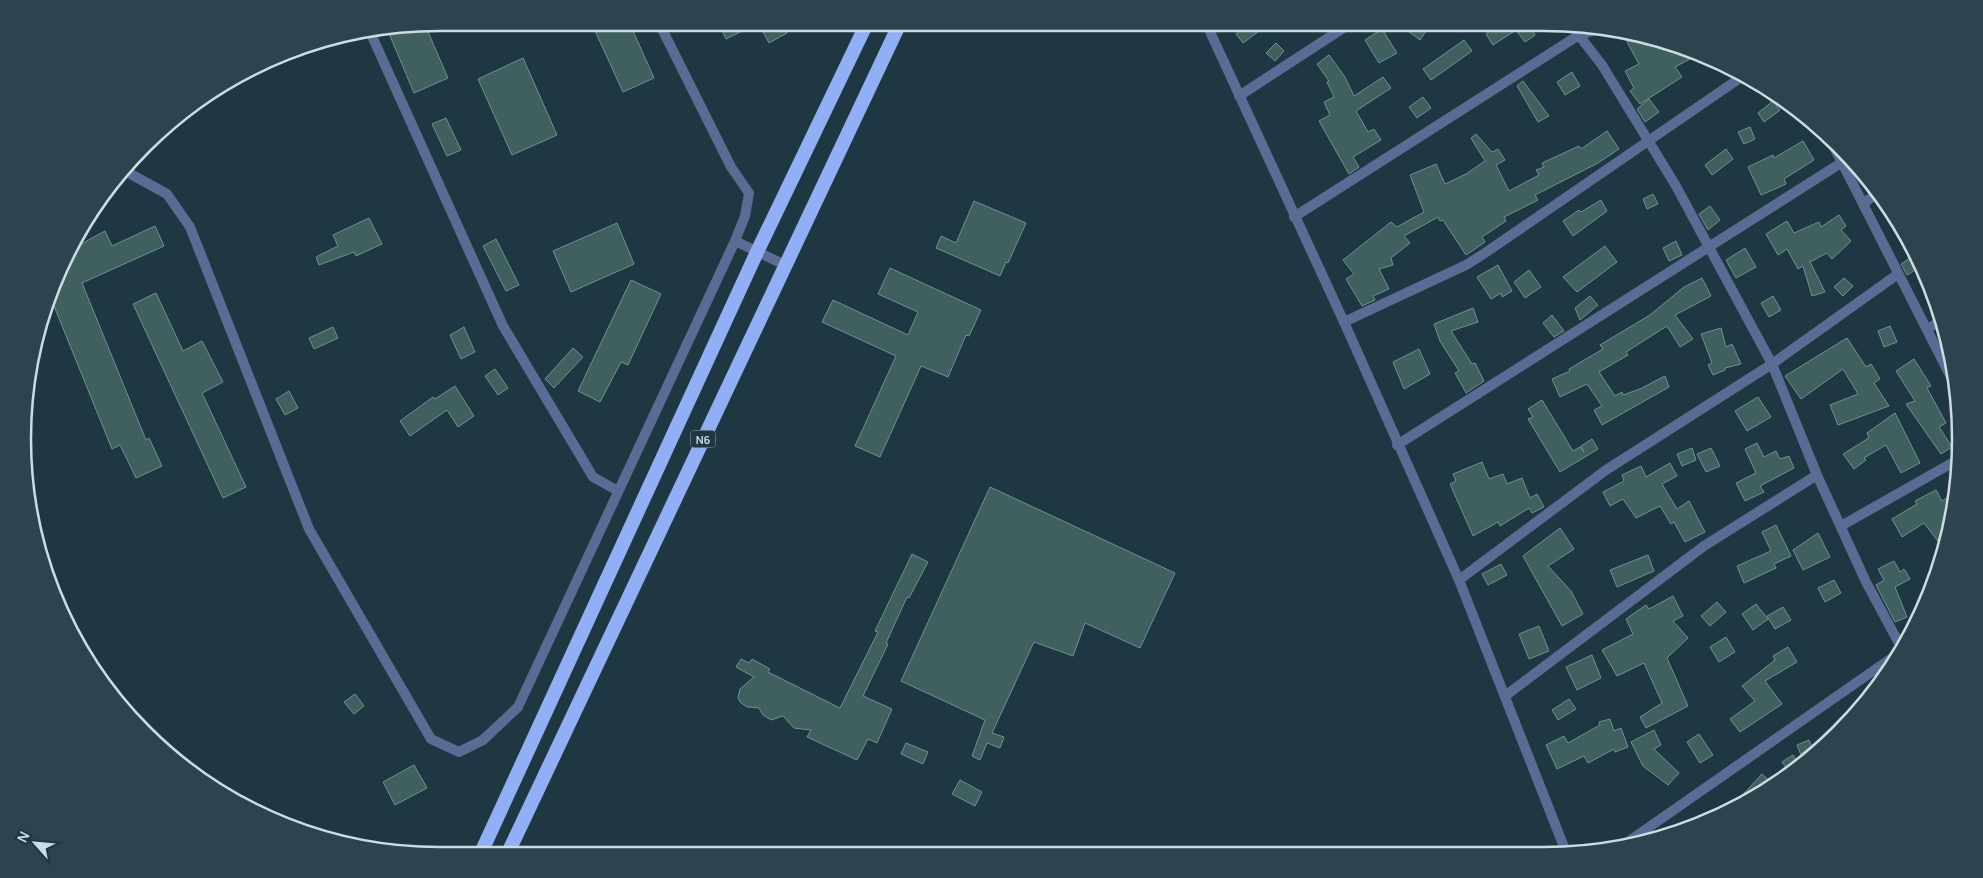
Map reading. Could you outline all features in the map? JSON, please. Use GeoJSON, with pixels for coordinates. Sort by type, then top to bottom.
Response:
{"type":"FeatureCollection","features":[{"type":"Feature","properties":{"kind":"highway","name":"N6"},"geometry":{"type":"LineString","coordinates":[[484,847],[757,252],[863,31]]}},
{"type":"Feature","properties":{"kind":"highway","name":"N6"},"geometry":{"type":"LineString","coordinates":[[511,847],[896,31]]}},
{"type":"Feature","properties":{"kind":"street"},"geometry":{"type":"LineString","coordinates":[[129,173],[167,194],[190,227],[309,529],[430,739],[458,752],[483,740],[518,707],[745,216],[749,194],[731,167],[663,31]]}},
{"type":"Feature","properties":{"kind":"street"},"geometry":{"type":"LineString","coordinates":[[1210,31],[1294,217],[1344,322],[1397,445],[1459,580],[1564,846]]}},
{"type":"Feature","properties":{"kind":"street"},"geometry":{"type":"LineString","coordinates":[[1239,96],[1337,31]]}},
{"type":"Feature","properties":{"kind":"street"},"geometry":{"type":"LineString","coordinates":[[1577,33],[1602,65],[1676,186],[1772,364],[1817,475],[1866,582],[1897,642]]}},
{"type":"Feature","properties":{"kind":"street"},"geometry":{"type":"LineString","coordinates":[[1294,217],[1579,36],[1586,34]]}},
{"type":"Feature","properties":{"kind":"street"},"geometry":{"type":"LineString","coordinates":[[372,37],[503,326],[593,477],[618,491]]}},
{"type":"Feature","properties":{"kind":"street"},"geometry":{"type":"LineString","coordinates":[[1344,322],[1466,265],[1737,80]]}},
{"type":"Feature","properties":{"kind":"street"},"geometry":{"type":"LineString","coordinates":[[1839,158],[1864,203],[1945,364]]}},
{"type":"Feature","properties":{"kind":"street"},"geometry":{"type":"LineString","coordinates":[[1397,445],[1841,163]]}},
{"type":"Feature","properties":{"kind":"street"},"geometry":{"type":"LineString","coordinates":[[1864,203],[1872,197]]}},
{"type":"Feature","properties":{"kind":"street"},"geometry":{"type":"LineString","coordinates":[[735,241],[785,265]]}},
{"type":"Feature","properties":{"kind":"street"},"geometry":{"type":"LineString","coordinates":[[1459,580],[1606,470],[1772,364],[1898,274]]}},
{"type":"Feature","properties":{"kind":"street"},"geometry":{"type":"LineString","coordinates":[[1928,329],[1935,324]]}},
{"type":"Feature","properties":{"kind":"street"},"geometry":{"type":"LineString","coordinates":[[1841,526],[1951,463]]}},
{"type":"Feature","properties":{"kind":"street"},"geometry":{"type":"LineString","coordinates":[[1505,696],[1704,546],[1817,475]]}},
{"type":"Feature","properties":{"kind":"street"},"geometry":{"type":"LineString","coordinates":[[1636,836],[1885,663]]}},
{"type":"Feature","properties":{"kind":"building"},"geometry":{"type":"Polygon","coordinates":[[[428,31],[448,78],[414,93],[390,35],[428,31]]]}},
{"type":"Feature","properties":{"kind":"building"},"geometry":{"type":"Polygon","coordinates":[[[595,31],[633,31],[654,78],[623,92],[595,31]]]}},
{"type":"Feature","properties":{"kind":"building"},"geometry":{"type":"Polygon","coordinates":[[[722,31],[742,31],[726,39],[722,31]]]}},
{"type":"Feature","properties":{"kind":"building"},"geometry":{"type":"Polygon","coordinates":[[[763,31],[786,31],[787,33],[769,43],[763,31]]]}},
{"type":"Feature","properties":{"kind":"building"},"geometry":{"type":"Polygon","coordinates":[[[1240,31],[1259,31],[1243,43],[1236,34],[1240,31]]]}},
{"type":"Feature","properties":{"kind":"building"},"geometry":{"type":"Polygon","coordinates":[[[1379,31],[1383,31],[1397,53],[1379,63],[1365,40],[1379,31]]]}},
{"type":"Feature","properties":{"kind":"building"},"geometry":{"type":"Polygon","coordinates":[[[1408,31],[1426,31],[1420,40],[1408,31]]]}},
{"type":"Feature","properties":{"kind":"building"},"geometry":{"type":"Polygon","coordinates":[[[1490,31],[1514,31],[1493,45],[1486,34],[1490,31]]]}},
{"type":"Feature","properties":{"kind":"building"},"geometry":{"type":"Polygon","coordinates":[[[1517,31],[1533,31],[1535,35],[1525,42],[1517,31]]]}},
{"type":"Feature","properties":{"kind":"building"},"geometry":{"type":"Polygon","coordinates":[[[1464,40],[1472,51],[1431,80],[1423,69],[1464,40]]]}},
{"type":"Feature","properties":{"kind":"building"},"geometry":{"type":"Polygon","coordinates":[[[1630,40],[1650,45],[1691,59],[1675,67],[1682,77],[1640,104],[1630,91],[1634,88],[1625,71],[1639,64],[1627,42],[1630,40]]]}},
{"type":"Feature","properties":{"kind":"building"},"geometry":{"type":"Polygon","coordinates":[[[1276,43],[1284,51],[1275,61],[1266,53],[1276,43]]]}},
{"type":"Feature","properties":{"kind":"building"},"geometry":{"type":"Polygon","coordinates":[[[1329,55],[1345,77],[1354,96],[1383,77],[1391,88],[1356,111],[1368,132],[1374,129],[1381,140],[1353,157],[1359,167],[1349,174],[1319,121],[1330,115],[1324,102],[1334,97],[1327,82],[1329,81],[1317,64],[1329,55]]]}},
{"type":"Feature","properties":{"kind":"building"},"geometry":{"type":"Polygon","coordinates":[[[523,58],[557,135],[512,155],[478,79],[523,58]]]}},
{"type":"Feature","properties":{"kind":"building"},"geometry":{"type":"Polygon","coordinates":[[[1572,72],[1580,86],[1565,95],[1557,82],[1572,72]]]}},
{"type":"Feature","properties":{"kind":"building"},"geometry":{"type":"Polygon","coordinates":[[[1523,81],[1549,116],[1538,122],[1517,86],[1523,81]]]}},
{"type":"Feature","properties":{"kind":"building"},"geometry":{"type":"Polygon","coordinates":[[[1423,97],[1431,108],[1417,118],[1409,107],[1423,97]]]}},
{"type":"Feature","properties":{"kind":"building"},"geometry":{"type":"Polygon","coordinates":[[[1649,99],[1659,112],[1645,122],[1637,109],[1649,99]]]}},
{"type":"Feature","properties":{"kind":"building"},"geometry":{"type":"Polygon","coordinates":[[[1773,101],[1780,110],[1764,122],[1758,113],[1773,101]]]}},
{"type":"Feature","properties":{"kind":"building"},"geometry":{"type":"Polygon","coordinates":[[[446,118],[461,150],[447,156],[432,124],[446,118]]]}},
{"type":"Feature","properties":{"kind":"building"},"geometry":{"type":"Polygon","coordinates":[[[1750,127],[1755,139],[1744,144],[1738,132],[1750,127]]]}},
{"type":"Feature","properties":{"kind":"building"},"geometry":{"type":"Polygon","coordinates":[[[1607,131],[1619,149],[1598,163],[1535,195],[1538,200],[1504,217],[1506,221],[1482,237],[1485,242],[1466,255],[1443,220],[1440,221],[1438,217],[1404,236],[1410,243],[1391,258],[1393,265],[1379,269],[1389,289],[1373,296],[1375,300],[1362,306],[1346,279],[1354,274],[1343,260],[1391,222],[1397,227],[1424,212],[1410,175],[1436,164],[1445,184],[1466,174],[1485,161],[1471,138],[1476,134],[1492,152],[1498,149],[1505,160],[1496,165],[1509,191],[1539,175],[1536,170],[1544,167],[1542,163],[1579,146],[1581,149],[1607,131]]]}},
{"type":"Feature","properties":{"kind":"building"},"geometry":{"type":"Polygon","coordinates":[[[1803,141],[1814,160],[1784,179],[1786,184],[1761,195],[1748,167],[1773,155],[1774,158],[1803,141]]]}},
{"type":"Feature","properties":{"kind":"building"},"geometry":{"type":"Polygon","coordinates":[[[1726,149],[1733,159],[1712,175],[1705,165],[1726,149]]]}},
{"type":"Feature","properties":{"kind":"building"},"geometry":{"type":"Polygon","coordinates":[[[1653,194],[1658,204],[1647,209],[1643,199],[1653,194]]]}},
{"type":"Feature","properties":{"kind":"building"},"geometry":{"type":"Polygon","coordinates":[[[1601,200],[1607,211],[1573,236],[1563,221],[1579,210],[1581,212],[1601,200]]]}},
{"type":"Feature","properties":{"kind":"building"},"geometry":{"type":"Polygon","coordinates":[[[974,201],[1026,223],[1000,276],[936,248],[941,236],[956,243],[974,201]]]}},
{"type":"Feature","properties":{"kind":"building"},"geometry":{"type":"Polygon","coordinates":[[[1710,206],[1720,220],[1708,230],[1699,214],[1710,206]]]}},
{"type":"Feature","properties":{"kind":"building"},"geometry":{"type":"Polygon","coordinates":[[[1839,215],[1846,226],[1841,230],[1851,241],[1832,259],[1827,253],[1810,262],[1825,292],[1812,296],[1803,266],[1798,269],[1787,249],[1778,255],[1766,234],[1787,221],[1794,233],[1819,222],[1821,227],[1839,215]]]}},
{"type":"Feature","properties":{"kind":"building"},"geometry":{"type":"Polygon","coordinates":[[[369,218],[382,244],[356,256],[354,252],[319,265],[316,257],[338,246],[333,235],[369,218]]]}},
{"type":"Feature","properties":{"kind":"building"},"geometry":{"type":"Polygon","coordinates":[[[617,223],[634,264],[571,292],[553,251],[617,223]]]}},
{"type":"Feature","properties":{"kind":"building"},"geometry":{"type":"Polygon","coordinates":[[[155,226],[164,246],[82,283],[146,440],[149,438],[162,466],[136,478],[120,445],[112,449],[54,306],[62,283],[81,244],[105,231],[112,246],[155,226]]]}},
{"type":"Feature","properties":{"kind":"building"},"geometry":{"type":"Polygon","coordinates":[[[496,239],[519,285],[506,291],[483,246],[496,239]]]}},
{"type":"Feature","properties":{"kind":"building"},"geometry":{"type":"Polygon","coordinates":[[[1676,241],[1682,255],[1669,261],[1663,248],[1676,241]]]}},
{"type":"Feature","properties":{"kind":"building"},"geometry":{"type":"Polygon","coordinates":[[[1605,246],[1617,262],[1577,292],[1563,277],[1605,246]]]}},
{"type":"Feature","properties":{"kind":"building"},"geometry":{"type":"Polygon","coordinates":[[[1745,248],[1756,267],[1736,278],[1726,260],[1745,248]]]}},
{"type":"Feature","properties":{"kind":"building"},"geometry":{"type":"Polygon","coordinates":[[[1910,258],[1915,270],[1907,275],[1901,264],[1910,258]]]}},
{"type":"Feature","properties":{"kind":"building"},"geometry":{"type":"Polygon","coordinates":[[[1498,265],[1512,291],[1502,297],[1501,293],[1491,299],[1477,277],[1498,265]]]}},
{"type":"Feature","properties":{"kind":"building"},"geometry":{"type":"Polygon","coordinates":[[[890,268],[981,310],[969,336],[966,335],[948,377],[921,366],[880,457],[855,446],[896,356],[822,322],[833,300],[908,335],[918,312],[878,294],[890,268]]]}},
{"type":"Feature","properties":{"kind":"building"},"geometry":{"type":"Polygon","coordinates":[[[1529,270],[1541,287],[1525,298],[1514,282],[1529,270]]]}},
{"type":"Feature","properties":{"kind":"building"},"geometry":{"type":"Polygon","coordinates":[[[1702,278],[1711,296],[1675,315],[1693,339],[1680,347],[1667,326],[1626,352],[1628,355],[1599,372],[1615,396],[1622,392],[1623,395],[1640,389],[1665,376],[1669,387],[1602,425],[1594,410],[1602,406],[1587,384],[1560,397],[1552,379],[1570,371],[1569,369],[1603,349],[1600,345],[1650,315],[1684,287],[1702,278]]]}},
{"type":"Feature","properties":{"kind":"building"},"geometry":{"type":"Polygon","coordinates":[[[1844,278],[1853,286],[1843,296],[1834,287],[1844,278]]]}},
{"type":"Feature","properties":{"kind":"building"},"geometry":{"type":"Polygon","coordinates":[[[631,280],[661,294],[628,365],[621,362],[600,402],[578,391],[631,280]]]}},
{"type":"Feature","properties":{"kind":"building"},"geometry":{"type":"Polygon","coordinates":[[[156,293],[183,351],[202,341],[223,382],[202,393],[246,487],[223,498],[133,304],[156,293]]]}},
{"type":"Feature","properties":{"kind":"building"},"geometry":{"type":"Polygon","coordinates":[[[1590,296],[1598,305],[1580,320],[1575,308],[1590,296]]]}},
{"type":"Feature","properties":{"kind":"building"},"geometry":{"type":"Polygon","coordinates":[[[1773,296],[1781,310],[1769,317],[1761,303],[1773,296]]]}},
{"type":"Feature","properties":{"kind":"building"},"geometry":{"type":"Polygon","coordinates":[[[1473,308],[1478,322],[1451,331],[1472,364],[1475,363],[1484,381],[1466,393],[1455,373],[1459,371],[1440,341],[1434,324],[1473,308]]]}},
{"type":"Feature","properties":{"kind":"building"},"geometry":{"type":"Polygon","coordinates":[[[1552,315],[1564,331],[1554,337],[1543,323],[1552,315]]]}},
{"type":"Feature","properties":{"kind":"building"},"geometry":{"type":"Polygon","coordinates":[[[1890,326],[1897,342],[1884,347],[1878,331],[1890,326]]]}},
{"type":"Feature","properties":{"kind":"building"},"geometry":{"type":"Polygon","coordinates":[[[333,327],[338,338],[314,349],[309,338],[333,327]]]}},
{"type":"Feature","properties":{"kind":"building"},"geometry":{"type":"Polygon","coordinates":[[[464,327],[475,352],[461,359],[450,335],[464,327]]]}},
{"type":"Feature","properties":{"kind":"building"},"geometry":{"type":"Polygon","coordinates":[[[1721,328],[1726,347],[1732,344],[1741,364],[1725,368],[1725,370],[1713,375],[1708,365],[1712,363],[1701,334],[1721,328]]]}},
{"type":"Feature","properties":{"kind":"building"},"geometry":{"type":"Polygon","coordinates":[[[1847,338],[1866,367],[1871,364],[1880,379],[1874,383],[1889,406],[1838,425],[1830,405],[1858,394],[1843,369],[1801,399],[1785,376],[1847,338]]]}},
{"type":"Feature","properties":{"kind":"building"},"geometry":{"type":"Polygon","coordinates":[[[573,348],[583,357],[554,388],[545,379],[573,348]]]}},
{"type":"Feature","properties":{"kind":"building"},"geometry":{"type":"Polygon","coordinates":[[[1419,349],[1430,374],[1404,389],[1393,362],[1419,349]]]}},
{"type":"Feature","properties":{"kind":"building"},"geometry":{"type":"Polygon","coordinates":[[[1914,359],[1931,386],[1927,388],[1946,423],[1939,427],[1952,447],[1941,454],[1906,404],[1915,401],[1896,371],[1914,359]]]}},
{"type":"Feature","properties":{"kind":"building"},"geometry":{"type":"Polygon","coordinates":[[[495,369],[508,388],[498,395],[485,376],[495,369]]]}},
{"type":"Feature","properties":{"kind":"building"},"geometry":{"type":"Polygon","coordinates":[[[455,386],[474,416],[458,427],[447,410],[410,436],[400,421],[433,397],[435,399],[455,386]]]}},
{"type":"Feature","properties":{"kind":"building"},"geometry":{"type":"Polygon","coordinates":[[[289,391],[298,408],[285,415],[276,399],[289,391]]]}},
{"type":"Feature","properties":{"kind":"building"},"geometry":{"type":"Polygon","coordinates":[[[1758,397],[1771,417],[1747,431],[1735,411],[1758,397]]]}},
{"type":"Feature","properties":{"kind":"building"},"geometry":{"type":"Polygon","coordinates":[[[1542,400],[1573,451],[1580,447],[1584,452],[1581,446],[1592,439],[1598,449],[1560,472],[1528,419],[1533,417],[1528,409],[1542,400]]]}},
{"type":"Feature","properties":{"kind":"building"},"geometry":{"type":"Polygon","coordinates":[[[1895,413],[1920,463],[1901,473],[1886,445],[1864,458],[1866,460],[1854,469],[1843,454],[1869,438],[1867,433],[1895,413]]]}},
{"type":"Feature","properties":{"kind":"building"},"geometry":{"type":"Polygon","coordinates":[[[1757,443],[1764,457],[1776,451],[1780,459],[1789,456],[1794,468],[1760,486],[1764,492],[1745,501],[1736,483],[1756,473],[1745,449],[1757,443]]]}},
{"type":"Feature","properties":{"kind":"building"},"geometry":{"type":"Polygon","coordinates":[[[1692,448],[1696,460],[1682,466],[1677,454],[1692,448]]]}},
{"type":"Feature","properties":{"kind":"building"},"geometry":{"type":"Polygon","coordinates":[[[1711,448],[1720,466],[1706,472],[1697,454],[1711,448]]]}},
{"type":"Feature","properties":{"kind":"building"},"geometry":{"type":"Polygon","coordinates":[[[1482,462],[1489,479],[1503,474],[1507,484],[1522,478],[1530,498],[1537,494],[1544,507],[1532,513],[1529,508],[1500,526],[1498,522],[1473,536],[1450,484],[1456,481],[1453,474],[1482,462]]]}},
{"type":"Feature","properties":{"kind":"building"},"geometry":{"type":"Polygon","coordinates":[[[1670,463],[1677,476],[1662,484],[1677,509],[1689,501],[1705,532],[1685,542],[1674,522],[1671,524],[1660,506],[1636,518],[1623,499],[1610,506],[1603,492],[1624,481],[1622,475],[1641,466],[1646,477],[1670,463]]]}},
{"type":"Feature","properties":{"kind":"building"},"geometry":{"type":"Polygon","coordinates":[[[990,487],[1175,573],[1140,648],[1085,623],[1073,656],[1034,642],[992,733],[1004,737],[1000,748],[987,743],[980,760],[972,756],[985,720],[901,681],[990,487]]]}},
{"type":"Feature","properties":{"kind":"building"},"geometry":{"type":"Polygon","coordinates":[[[1936,490],[1942,501],[1947,498],[1939,542],[1924,523],[1902,537],[1892,519],[1917,504],[1915,501],[1936,490]]]}},
{"type":"Feature","properties":{"kind":"building"},"geometry":{"type":"Polygon","coordinates":[[[1776,525],[1791,556],[1774,564],[1776,568],[1744,583],[1737,566],[1771,551],[1762,532],[1776,525]]]}},
{"type":"Feature","properties":{"kind":"building"},"geometry":{"type":"Polygon","coordinates":[[[1560,528],[1574,549],[1548,566],[1571,591],[1583,614],[1562,626],[1523,556],[1560,528]]]}},
{"type":"Feature","properties":{"kind":"building"},"geometry":{"type":"Polygon","coordinates":[[[1818,533],[1830,557],[1803,570],[1793,550],[1818,533]]]}},
{"type":"Feature","properties":{"kind":"building"},"geometry":{"type":"Polygon","coordinates":[[[912,554],[928,562],[909,598],[907,597],[886,643],[888,644],[863,696],[892,709],[877,743],[868,739],[857,760],[807,737],[811,730],[794,728],[783,716],[771,720],[763,715],[759,708],[747,707],[740,702],[738,697],[740,689],[754,677],[736,667],[741,659],[749,663],[752,659],[770,669],[768,672],[840,708],[878,632],[875,631],[912,554]]]}},
{"type":"Feature","properties":{"kind":"building"},"geometry":{"type":"Polygon","coordinates":[[[1648,555],[1654,571],[1617,587],[1610,570],[1648,555]]]}},
{"type":"Feature","properties":{"kind":"building"},"geometry":{"type":"Polygon","coordinates":[[[1894,561],[1900,572],[1904,569],[1910,579],[1895,587],[1907,617],[1895,622],[1876,585],[1884,580],[1878,569],[1894,561]]]}},
{"type":"Feature","properties":{"kind":"building"},"geometry":{"type":"Polygon","coordinates":[[[1501,564],[1507,575],[1488,585],[1482,574],[1501,564]]]}},
{"type":"Feature","properties":{"kind":"building"},"geometry":{"type":"Polygon","coordinates":[[[1834,580],[1841,593],[1825,602],[1818,588],[1834,580]]]}},
{"type":"Feature","properties":{"kind":"building"},"geometry":{"type":"Polygon","coordinates":[[[1673,596],[1683,616],[1673,621],[1688,638],[1667,658],[1688,706],[1646,728],[1640,717],[1662,703],[1644,663],[1617,676],[1602,650],[1633,634],[1626,619],[1646,605],[1649,609],[1673,596]]]}},
{"type":"Feature","properties":{"kind":"building"},"geometry":{"type":"Polygon","coordinates":[[[1717,602],[1726,612],[1710,626],[1701,616],[1717,602]]]}},
{"type":"Feature","properties":{"kind":"building"},"geometry":{"type":"Polygon","coordinates":[[[1756,604],[1768,619],[1753,630],[1742,614],[1756,604]]]}},
{"type":"Feature","properties":{"kind":"building"},"geometry":{"type":"Polygon","coordinates":[[[1783,607],[1791,620],[1775,629],[1767,616],[1783,607]]]}},
{"type":"Feature","properties":{"kind":"building"},"geometry":{"type":"Polygon","coordinates":[[[1539,626],[1549,651],[1529,659],[1519,634],[1539,626]]]}},
{"type":"Feature","properties":{"kind":"building"},"geometry":{"type":"Polygon","coordinates":[[[1726,637],[1735,652],[1719,662],[1710,647],[1726,637]]]}},
{"type":"Feature","properties":{"kind":"building"},"geometry":{"type":"Polygon","coordinates":[[[1788,647],[1797,662],[1765,681],[1782,704],[1740,732],[1730,719],[1755,701],[1742,686],[1775,660],[1773,656],[1788,647]]]}},
{"type":"Feature","properties":{"kind":"building"},"geometry":{"type":"Polygon","coordinates":[[[1592,655],[1601,678],[1577,690],[1566,667],[1592,655]]]}},
{"type":"Feature","properties":{"kind":"building"},"geometry":{"type":"Polygon","coordinates":[[[355,694],[364,706],[354,714],[344,702],[355,694]]]}},
{"type":"Feature","properties":{"kind":"building"},"geometry":{"type":"Polygon","coordinates":[[[1569,699],[1576,709],[1558,720],[1552,710],[1569,699]]]}},
{"type":"Feature","properties":{"kind":"building"},"geometry":{"type":"Polygon","coordinates":[[[1610,719],[1614,731],[1621,728],[1628,747],[1615,752],[1614,749],[1588,763],[1584,756],[1557,769],[1546,745],[1564,736],[1568,743],[1600,725],[1599,722],[1610,719]]]}},
{"type":"Feature","properties":{"kind":"building"},"geometry":{"type":"Polygon","coordinates":[[[1654,730],[1661,745],[1654,749],[1679,773],[1668,785],[1643,766],[1631,742],[1654,730]]]}},
{"type":"Feature","properties":{"kind":"building"},"geometry":{"type":"Polygon","coordinates":[[[1699,734],[1713,755],[1700,763],[1687,742],[1699,734]]]}},
{"type":"Feature","properties":{"kind":"building"},"geometry":{"type":"Polygon","coordinates":[[[1809,740],[1812,747],[1801,755],[1797,745],[1809,740]]]}},
{"type":"Feature","properties":{"kind":"building"},"geometry":{"type":"Polygon","coordinates":[[[906,743],[928,752],[923,764],[901,754],[906,743]]]}},
{"type":"Feature","properties":{"kind":"building"},"geometry":{"type":"Polygon","coordinates":[[[1793,755],[1796,759],[1785,767],[1782,762],[1793,755]]]}},
{"type":"Feature","properties":{"kind":"building"},"geometry":{"type":"Polygon","coordinates":[[[414,765],[427,788],[395,805],[383,782],[414,765]]]}},
{"type":"Feature","properties":{"kind":"building"},"geometry":{"type":"Polygon","coordinates":[[[1762,774],[1768,780],[1748,792],[1743,795],[1762,774]]]}},
{"type":"Feature","properties":{"kind":"building"},"geometry":{"type":"Polygon","coordinates":[[[960,780],[982,792],[975,806],[952,794],[960,780]]]}}]}
